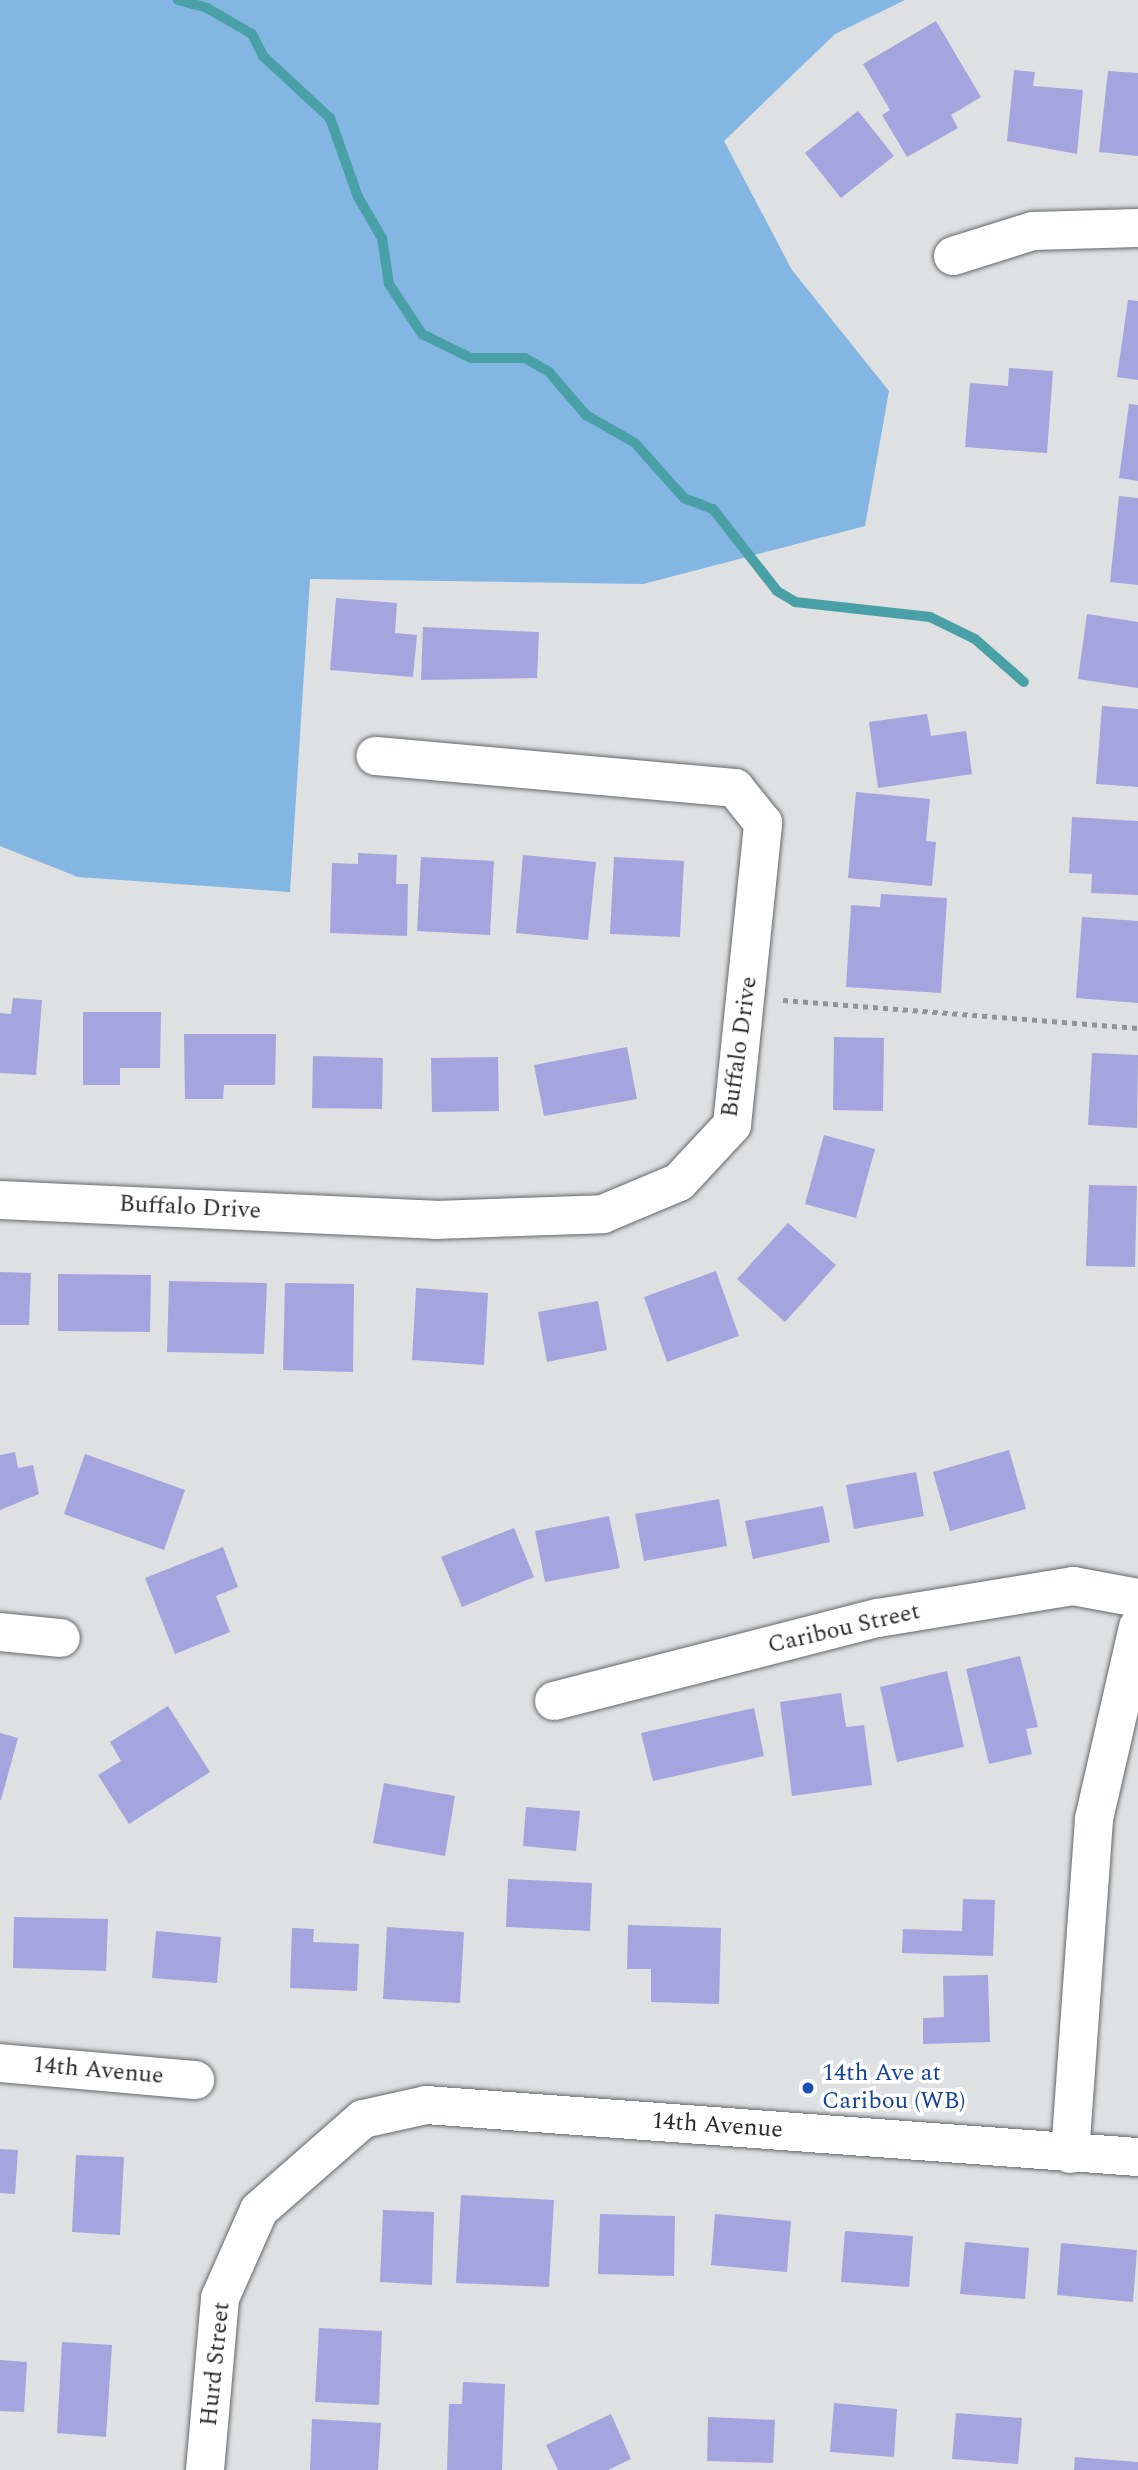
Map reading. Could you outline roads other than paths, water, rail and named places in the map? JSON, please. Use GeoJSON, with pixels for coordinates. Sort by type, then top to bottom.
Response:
{"type":"FeatureCollection","features":[{"type":"Feature","properties":{"kind":"street"},"geometry":{"type":"LineString","coordinates":[[953,256],[1033,230],[1138,228]]}},
{"type":"Feature","properties":{"kind":"street","name":"Buffalo Drive"},"geometry":{"type":"LineString","coordinates":[[0,1200],[435,1220],[603,1214],[679,1182],[732,1125],[763,823],[735,788],[375,756]]}},
{"type":"Feature","properties":{"kind":"street","name":"Caribou Street"},"geometry":{"type":"LineString","coordinates":[[554,1701],[878,1618],[1073,1587],[1138,1598]]}},
{"type":"Feature","properties":{"kind":"street"},"geometry":{"type":"LineString","coordinates":[[1070,2154],[1094,1819],[1138,1627]]}},
{"type":"Feature","properties":{"kind":"street"},"geometry":{"type":"LineString","coordinates":[[0,1632],[61,1638]]}},
{"type":"Feature","properties":{"kind":"street","name":"14th Avenue"},"geometry":{"type":"LineString","coordinates":[[0,2063],[195,2080]]}},
{"type":"Feature","properties":{"kind":"street","name":"14th Avenue"},"geometry":{"type":"LineString","coordinates":[[311,2161],[363,2119],[426,2105],[1138,2157]]}},
{"type":"Feature","properties":{"kind":"street","name":"Hurd Street"},"geometry":{"type":"LineString","coordinates":[[205,2470],[220,2298],[259,2210],[311,2161]]}},
{"type":"Feature","properties":{"kind":"waterway"},"geometry":{"type":"LineString","coordinates":[[178,0],[207,8],[252,34],[263,56],[330,118],[358,197],[382,238],[389,284],[422,334],[471,358],[525,358],[549,372],[586,415],[635,443],[684,498],[713,509],[777,591],[795,602],[930,617],[975,639],[1024,682]]}},
{"type":"Feature","properties":{"kind":"place","name":"14th Ave at Caribou (WB)"},"geometry":{"type":"Point","coordinates":[808,2088]}}]}
